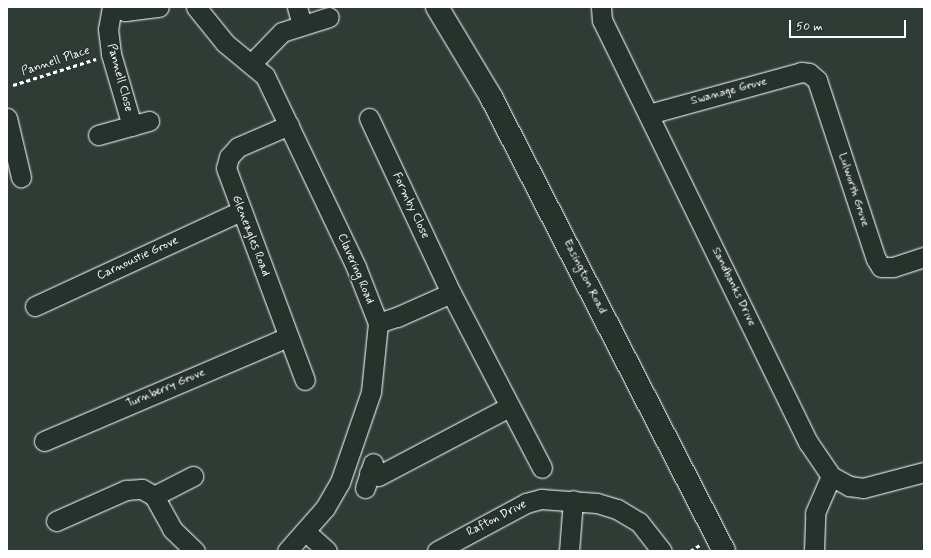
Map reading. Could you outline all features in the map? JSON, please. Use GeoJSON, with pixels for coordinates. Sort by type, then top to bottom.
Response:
{"type":"FeatureCollection","features":[{"type":"Feature","properties":{"kind":"main road","name":"Easington Road"},"geometry":{"type":"LineString","coordinates":[[437,7],[491,97],[724,551]]}},
{"type":"Feature","properties":{"kind":"street"},"geometry":{"type":"LineString","coordinates":[[112,7],[125,11],[159,7]]}},
{"type":"Feature","properties":{"kind":"street","name":"Pannell Close"},"geometry":{"type":"LineString","coordinates":[[98,135],[141,124],[111,54],[108,29],[112,7]]}},
{"type":"Feature","properties":{"kind":"street","name":"Clavering Road"},"geometry":{"type":"LineString","coordinates":[[196,7],[225,43],[252,63],[265,76],[290,125],[356,267],[378,323],[371,392],[340,482],[325,508],[306,532],[287,551]]}},
{"type":"Feature","properties":{"kind":"street","name":"Sandbanks Drive"},"geometry":{"type":"LineString","coordinates":[[601,7],[602,20],[808,442],[831,476],[849,486],[863,488],[923,475]]}},
{"type":"Feature","properties":{"kind":"street"},"geometry":{"type":"LineString","coordinates":[[252,63],[270,42],[300,16],[329,17]]}},
{"type":"Feature","properties":{"kind":"street","name":"Swanage Grove"},"geometry":{"type":"LineString","coordinates":[[649,114],[801,72],[809,73]]}},
{"type":"Feature","properties":{"kind":"street","name":"Lulworth Grove"},"geometry":{"type":"LineString","coordinates":[[809,73],[816,80],[876,259],[881,267],[893,267],[924,257]]}},
{"type":"Feature","properties":{"kind":"street"},"geometry":{"type":"LineString","coordinates":[[7,118],[21,177]]}},
{"type":"Feature","properties":{"kind":"street","name":"Formby Close"},"geometry":{"type":"LineString","coordinates":[[369,118],[451,293],[542,468]]}},
{"type":"Feature","properties":{"kind":"street","name":"Gleneagles Road"},"geometry":{"type":"LineString","coordinates":[[290,125],[238,147],[229,157],[227,174],[305,380]]}},
{"type":"Feature","properties":{"kind":"street","name":"Carnoustie Grove"},"geometry":{"type":"LineString","coordinates":[[35,306],[241,212]]}},
{"type":"Feature","properties":{"kind":"street"},"geometry":{"type":"LineString","coordinates":[[378,323],[397,317],[451,293]]}},
{"type":"Feature","properties":{"kind":"street","name":"Turnberry Grove"},"geometry":{"type":"LineString","coordinates":[[44,441],[288,336]]}},
{"type":"Feature","properties":{"kind":"street"},"geometry":{"type":"LineString","coordinates":[[369,475],[378,476],[509,407]]}},
{"type":"Feature","properties":{"kind":"street"},"geometry":{"type":"LineString","coordinates":[[154,496],[193,476]]}},
{"type":"Feature","properties":{"kind":"street"},"geometry":{"type":"LineString","coordinates":[[814,551],[815,513],[831,476]]}},
{"type":"Feature","properties":{"kind":"street"},"geometry":{"type":"LineString","coordinates":[[56,521],[126,490],[142,489],[154,496],[172,529],[195,551]]}},
{"type":"Feature","properties":{"kind":"street","name":"Rafton Drive"},"geometry":{"type":"LineString","coordinates":[[437,551],[526,503],[541,499],[574,500],[607,506],[628,515],[648,531],[662,551]]}},
{"type":"Feature","properties":{"kind":"street"},"geometry":{"type":"LineString","coordinates":[[569,551],[574,500]]}},
{"type":"Feature","properties":{"kind":"street"},"geometry":{"type":"LineString","coordinates":[[306,532],[327,551]]}},
{"type":"Feature","properties":{"kind":"path","name":"Pannell Place"},"geometry":{"type":"LineString","coordinates":[[12,85],[98,58]]}}]}
